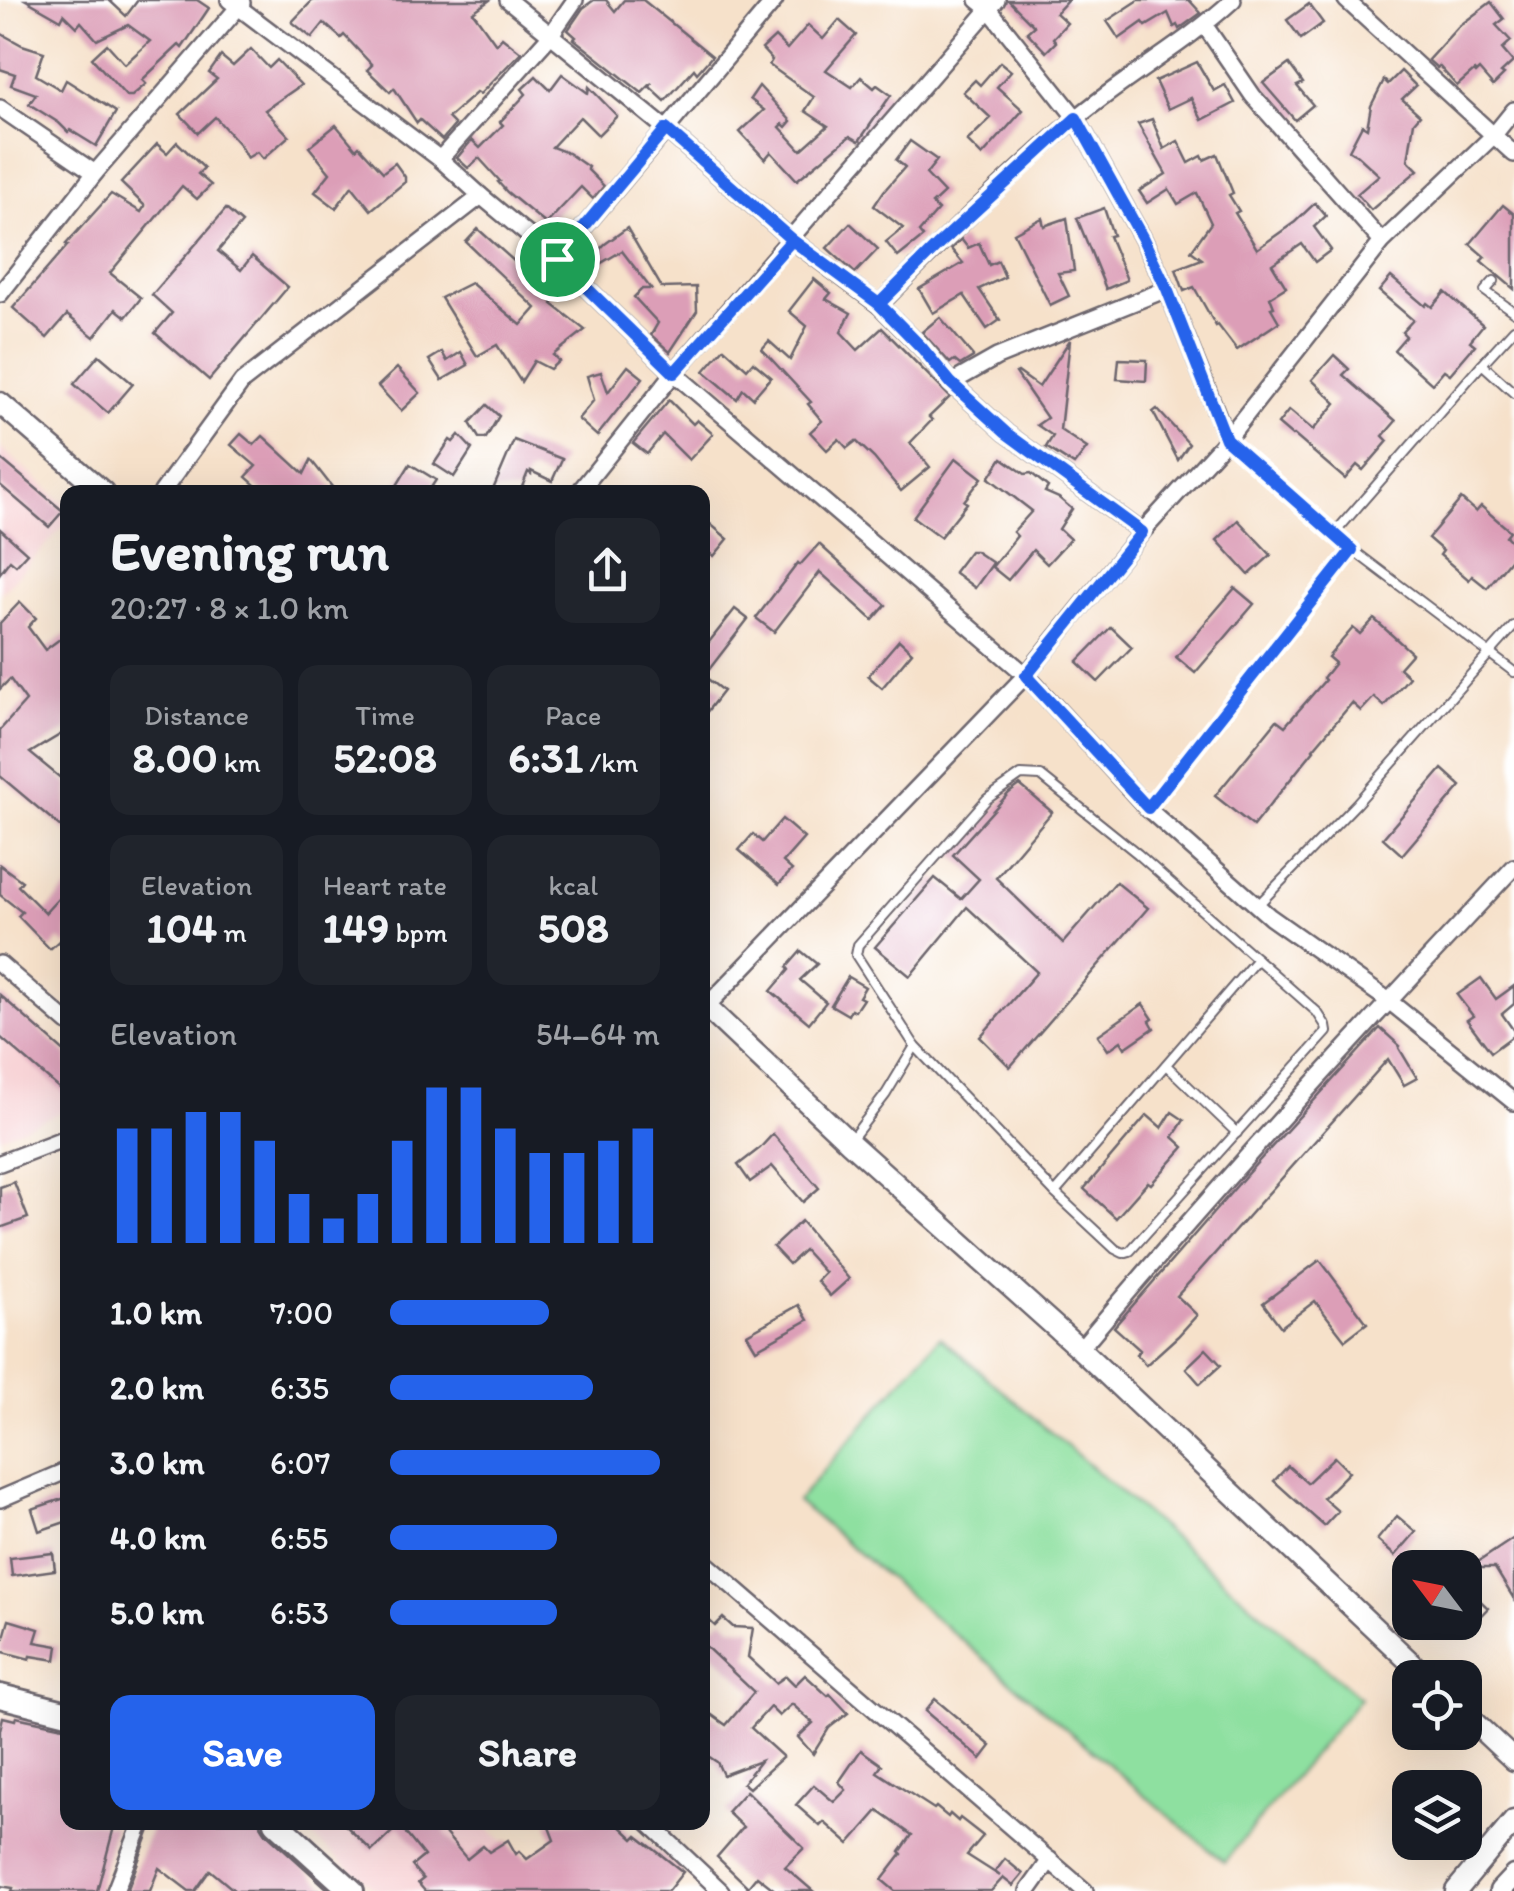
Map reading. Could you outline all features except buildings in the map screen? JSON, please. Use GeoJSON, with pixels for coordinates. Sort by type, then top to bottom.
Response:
{"type":"FeatureCollection","features":[{"type":"Feature","properties":{"kind":"main road"},"geometry":{"type":"LineString","coordinates":[[0,1696],[60,1711]]}},
{"type":"Feature","properties":{"kind":"main road"},"geometry":{"type":"LineString","coordinates":[[287,1830],[352,1891]]}},
{"type":"Feature","properties":{"kind":"street"},"geometry":{"type":"LineString","coordinates":[[508,0],[666,129],[792,240],[879,304],[951,383],[1006,433],[1142,532]]}},
{"type":"Feature","properties":{"kind":"street"},"geometry":{"type":"LineString","coordinates":[[440,158],[550,36],[574,0]]}},
{"type":"Feature","properties":{"kind":"street"},"geometry":{"type":"LineString","coordinates":[[557,259],[775,0]]}},
{"type":"Feature","properties":{"kind":"street"},"geometry":{"type":"LineString","coordinates":[[879,304],[1076,118],[1205,26],[1233,0]]}},
{"type":"Feature","properties":{"kind":"street"},"geometry":{"type":"LineString","coordinates":[[1346,0],[1514,154]]}},
{"type":"Feature","properties":{"kind":"street"},"geometry":{"type":"LineString","coordinates":[[0,294],[94,173],[237,2],[440,158],[557,259],[674,373],[1026,676],[1148,808],[1257,906],[1389,1001],[1512,1097]]}},
{"type":"Feature","properties":{"kind":"street"},"geometry":{"type":"LineString","coordinates":[[584,485],[988,3],[1076,118],[1143,239],[1167,289],[1226,439]]}},
{"type":"Feature","properties":{"kind":"street"},"geometry":{"type":"LineString","coordinates":[[1205,26],[1253,96],[1382,242]]}},
{"type":"Feature","properties":{"kind":"street"},"geometry":{"type":"LineString","coordinates":[[0,108],[94,173]]}},
{"type":"Feature","properties":{"kind":"street"},"geometry":{"type":"LineString","coordinates":[[710,1001],[1026,676],[1142,532],[1226,439],[1382,242],[1493,136],[1514,110]]}},
{"type":"Feature","properties":{"kind":"street"},"geometry":{"type":"LineString","coordinates":[[167,485],[242,382],[480,196]]}},
{"type":"Feature","properties":{"kind":"street"},"geometry":{"type":"LineString","coordinates":[[951,383],[997,357],[1167,289]]}},
{"type":"Feature","properties":{"kind":"street"},"geometry":{"type":"LineString","coordinates":[[0,403],[95,485]]}},
{"type":"Feature","properties":{"kind":"street"},"geometry":{"type":"LineString","coordinates":[[1080,1349],[1152,1264],[1514,867]]}},
{"type":"Feature","properties":{"kind":"street"},"geometry":{"type":"LineString","coordinates":[[0,964],[60,1016]]}},
{"type":"Feature","properties":{"kind":"street"},"geometry":{"type":"LineString","coordinates":[[710,1013],[1080,1349],[1408,1660]]}},
{"type":"Feature","properties":{"kind":"street"},"geometry":{"type":"LineString","coordinates":[[0,1164],[60,1140]]}},
{"type":"Feature","properties":{"kind":"street"},"geometry":{"type":"LineString","coordinates":[[0,1499],[60,1473]]}},
{"type":"Feature","properties":{"kind":"street"},"geometry":{"type":"LineString","coordinates":[[710,1567],[1085,1891]]}},
{"type":"Feature","properties":{"kind":"street"},"geometry":{"type":"LineString","coordinates":[[1482,1730],[1514,1760]]}},
{"type":"Feature","properties":{"kind":"street"},"geometry":{"type":"LineString","coordinates":[[1456,1891],[1514,1821]]}},
{"type":"Feature","properties":{"kind":"street"},"geometry":{"type":"LineString","coordinates":[[115,1891],[139,1830]]}},
{"type":"Feature","properties":{"kind":"street"},"geometry":{"type":"LineString","coordinates":[[656,1830],[709,1887]]}},
{"type":"Feature","properties":{"kind":"street"},"geometry":{"type":"LineString","coordinates":[[1028,1891],[1050,1860]]}},
{"type":"Feature","properties":{"kind":"street"},"geometry":{"type":"LineString","coordinates":[[1500,1891],[1514,1876]]}},
{"type":"Feature","properties":{"kind":"lane"},"geometry":{"type":"LineString","coordinates":[[1494,282],[1485,291],[1514,312]]}},
{"type":"Feature","properties":{"kind":"lane"},"geometry":{"type":"LineString","coordinates":[[1333,535],[1514,329]]}},
{"type":"Feature","properties":{"kind":"lane"},"geometry":{"type":"LineString","coordinates":[[1482,364],[1514,392]]}},
{"type":"Feature","properties":{"kind":"lane"},"geometry":{"type":"LineString","coordinates":[[1226,439],[1333,535],[1512,668]]}},
{"type":"Feature","properties":{"kind":"lane"},"geometry":{"type":"LineString","coordinates":[[1148,808],[1352,550]]}},
{"type":"Feature","properties":{"kind":"lane"},"geometry":{"type":"LineString","coordinates":[[1257,906],[1356,804],[1514,626]]}},
{"type":"Feature","properties":{"kind":"lane"},"geometry":{"type":"LineString","coordinates":[[1022,775],[1041,776],[1138,854],[1317,1012],[1327,1032],[1130,1251],[1123,1253],[1055,1193],[915,1046],[856,955],[858,945],[987,800],[1022,775]]}},
{"type":"Feature","properties":{"kind":"lane"},"geometry":{"type":"LineString","coordinates":[[1055,1193],[1257,959]]}},
{"type":"Feature","properties":{"kind":"lane"},"geometry":{"type":"LineString","coordinates":[[849,1142],[886,1094],[915,1046]]}},
{"type":"Feature","properties":{"kind":"lane"},"geometry":{"type":"LineString","coordinates":[[1166,1066],[1236,1133]]}},
{"type":"Feature","properties":{"kind":"shaded area"},"geometry":{"type":"Polygon","coordinates":[[[0,447],[60,500],[60,530],[0,594],[0,447]]]}},
{"type":"Feature","properties":{"kind":"shaded area"},"geometry":{"type":"Polygon","coordinates":[[[0,1006],[60,1060],[60,1113],[0,1137],[0,1006]]]}},
{"type":"Feature","properties":{"kind":"shaded area"},"geometry":{"type":"Polygon","coordinates":[[[304,1830],[490,1830],[566,1891],[377,1891],[304,1830]]]}},
{"type":"Feature","properties":{"kind":"green space"},"geometry":{"type":"Polygon","coordinates":[[[940,1337],[1360,1698],[1224,1862],[797,1501],[940,1337]]]}},
{"type":"Feature","properties":{"kind":"route"},"geometry":{"type":"LineString","coordinates":[[557,259],[666,129],[792,240],[879,304],[951,383],[1006,433],[1142,532],[1026,676],[1148,808],[1352,550],[1226,439],[1167,289],[1076,118],[879,304],[792,240],[674,373],[557,259]]}}]}
